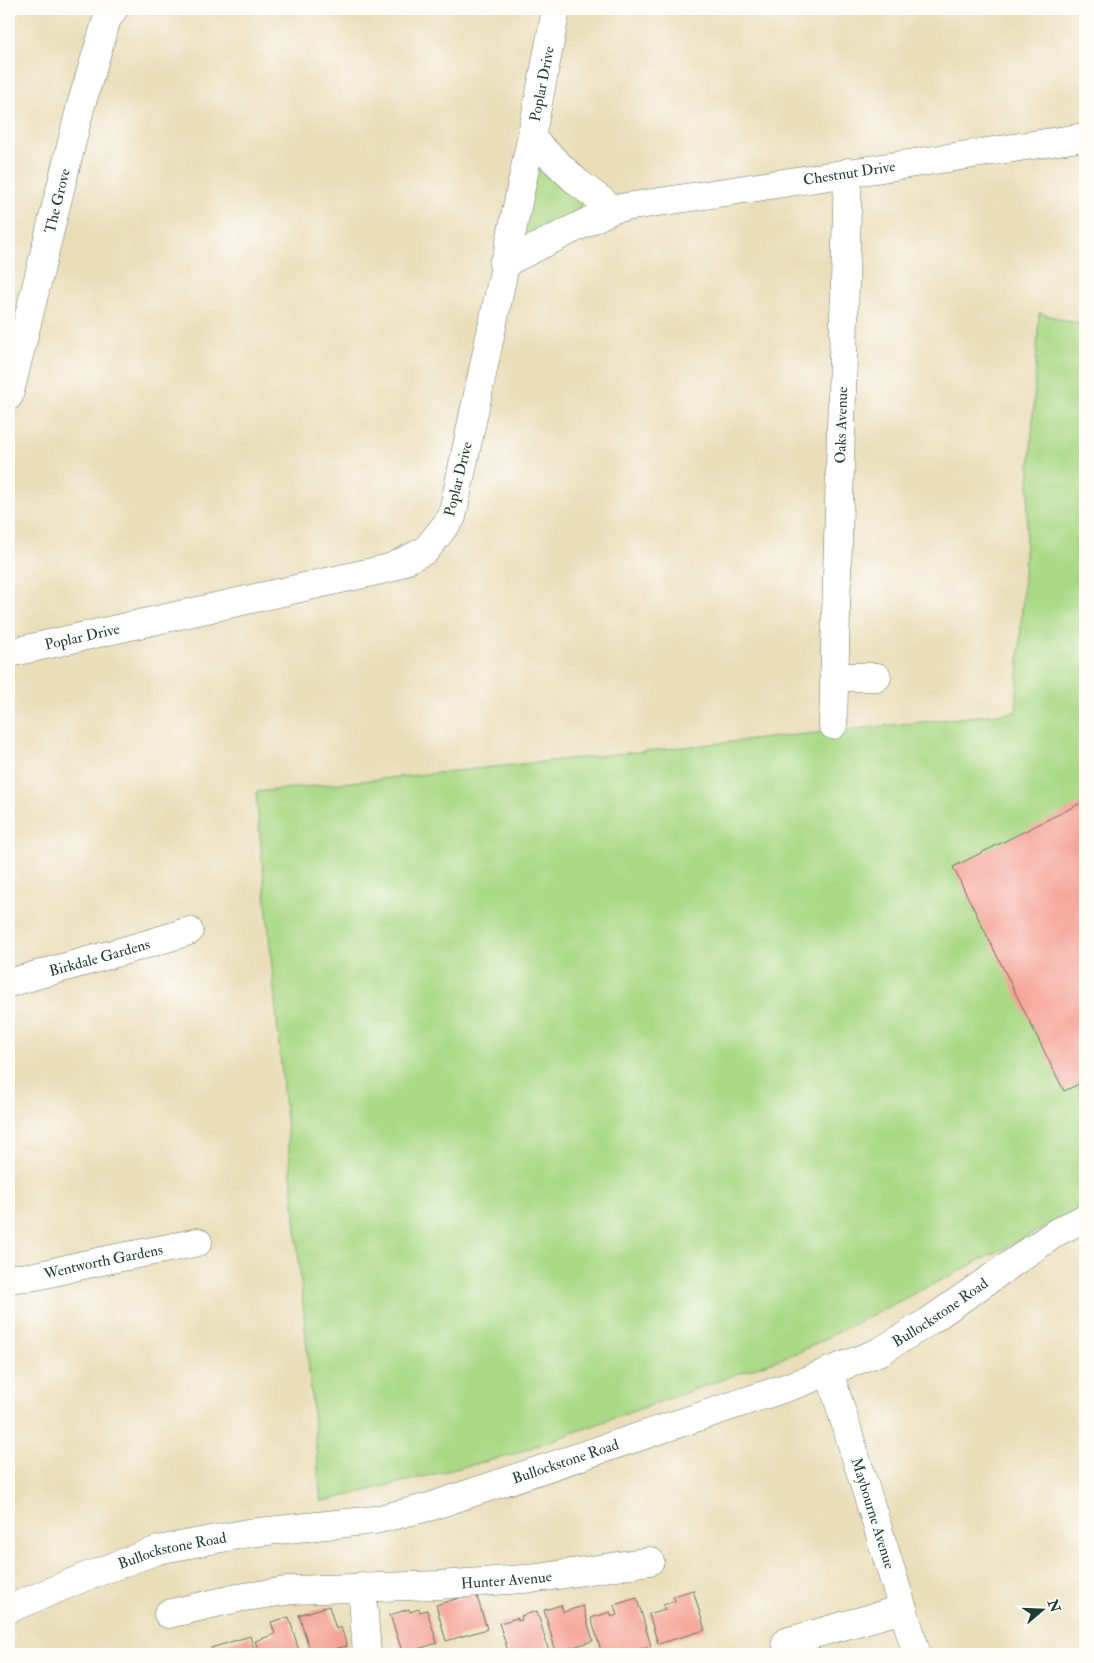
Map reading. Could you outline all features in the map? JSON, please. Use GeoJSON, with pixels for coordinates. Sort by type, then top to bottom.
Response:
{"type":"FeatureCollection","features":[{"type":"Feature","properties":{"kind":"street","name":"The Grove"},"geometry":{"type":"LineString","coordinates":[[9,396],[81,104],[107,19],[114,9]]}},
{"type":"Feature","properties":{"kind":"street","name":"Poplar Drive"},"geometry":{"type":"LineString","coordinates":[[19,651],[390,568],[426,550],[452,517],[503,264],[532,139],[556,9]]}},
{"type":"Feature","properties":{"kind":"street","name":"Chestnut Drive"},"geometry":{"type":"LineString","coordinates":[[503,264],[613,209],[1085,137]]}},
{"type":"Feature","properties":{"kind":"street"},"geometry":{"type":"LineString","coordinates":[[532,139],[577,182],[613,209]]}},
{"type":"Feature","properties":{"kind":"street","name":"Oaks Avenue"},"geometry":{"type":"LineString","coordinates":[[833,725],[848,172]]}},
{"type":"Feature","properties":{"kind":"street"},"geometry":{"type":"LineString","coordinates":[[9,631],[19,651]]}},
{"type":"Feature","properties":{"kind":"street"},"geometry":{"type":"LineString","coordinates":[[834,677],[877,678]]}},
{"type":"Feature","properties":{"kind":"street","name":"Birkdale Gardens"},"geometry":{"type":"LineString","coordinates":[[9,983],[66,966],[131,950],[188,931]]}},
{"type":"Feature","properties":{"kind":"street","name":"Bullockstone Road"},"geometry":{"type":"LineString","coordinates":[[9,1610],[85,1577],[158,1550],[248,1533],[375,1520],[430,1507],[829,1372],[881,1351],[1057,1232],[1085,1218]]}},
{"type":"Feature","properties":{"kind":"street","name":"Wentworth Gardens"},"geometry":{"type":"LineString","coordinates":[[9,1278],[30,1279],[88,1264],[198,1242]]}},
{"type":"Feature","properties":{"kind":"street","name":"Maybourne Avenue"},"geometry":{"type":"LineString","coordinates":[[829,1372],[917,1654]]}},
{"type":"Feature","properties":{"kind":"street","name":"Hunter Avenue"},"geometry":{"type":"LineString","coordinates":[[168,1614],[238,1598],[293,1590],[362,1586],[439,1585],[538,1578],[650,1561]]}},
{"type":"Feature","properties":{"kind":"street"},"geometry":{"type":"LineString","coordinates":[[362,1586],[367,1654]]}},
{"type":"Feature","properties":{"kind":"street"},"geometry":{"type":"LineString","coordinates":[[786,1642],[903,1609]]}},
{"type":"Feature","properties":{"kind":"green space"},"geometry":{"type":"Polygon","coordinates":[[[532,139],[613,209],[503,264],[532,139]]]}},
{"type":"Feature","properties":{"kind":"green space"},"geometry":{"type":"Polygon","coordinates":[[[1039,313],[1085,326],[1085,1082],[1078,1086],[1085,1107],[1085,1207],[799,1352],[508,1456],[321,1502],[256,792],[1016,712],[1039,313]]]}},
{"type":"Feature","properties":{"kind":"building"},"geometry":{"type":"Polygon","coordinates":[[[1085,801],[1085,1081],[1064,1091],[953,867],[1085,801]]]}},
{"type":"Feature","properties":{"kind":"building"},"geometry":{"type":"Polygon","coordinates":[[[693,1590],[705,1630],[658,1644],[649,1614],[665,1609],[663,1605],[675,1601],[673,1596],[693,1590]]]}},
{"type":"Feature","properties":{"kind":"building"},"geometry":{"type":"Polygon","coordinates":[[[476,1593],[487,1629],[446,1641],[436,1605],[476,1593]]]}},
{"type":"Feature","properties":{"kind":"building"},"geometry":{"type":"Polygon","coordinates":[[[637,1598],[651,1646],[623,1654],[602,1654],[591,1618],[610,1612],[612,1617],[617,1615],[614,1605],[637,1598]]]}},
{"type":"Feature","properties":{"kind":"building"},"geometry":{"type":"Polygon","coordinates":[[[561,1605],[563,1612],[583,1606],[593,1641],[556,1652],[544,1610],[561,1605]]]}},
{"type":"Feature","properties":{"kind":"building"},"geometry":{"type":"Polygon","coordinates":[[[329,1606],[336,1629],[341,1627],[347,1646],[311,1654],[299,1615],[329,1606]]]}},
{"type":"Feature","properties":{"kind":"building"},"geometry":{"type":"Polygon","coordinates":[[[409,1609],[410,1612],[419,1609],[420,1612],[427,1610],[437,1643],[403,1654],[390,1615],[409,1609]]]}},
{"type":"Feature","properties":{"kind":"building"},"geometry":{"type":"Polygon","coordinates":[[[537,1611],[549,1652],[541,1654],[509,1654],[499,1623],[518,1618],[518,1621],[522,1620],[521,1616],[537,1611]]]}},
{"type":"Feature","properties":{"kind":"building"},"geometry":{"type":"Polygon","coordinates":[[[289,1617],[300,1654],[260,1654],[255,1641],[275,1634],[271,1622],[289,1617]]]}},
{"type":"Feature","properties":{"kind":"building"},"geometry":{"type":"Polygon","coordinates":[[[250,1636],[255,1654],[213,1654],[211,1648],[250,1636]]]}},
{"type":"Feature","properties":{"kind":"building"},"geometry":{"type":"Polygon","coordinates":[[[170,1650],[171,1654],[158,1654],[170,1650]]]}}]}
